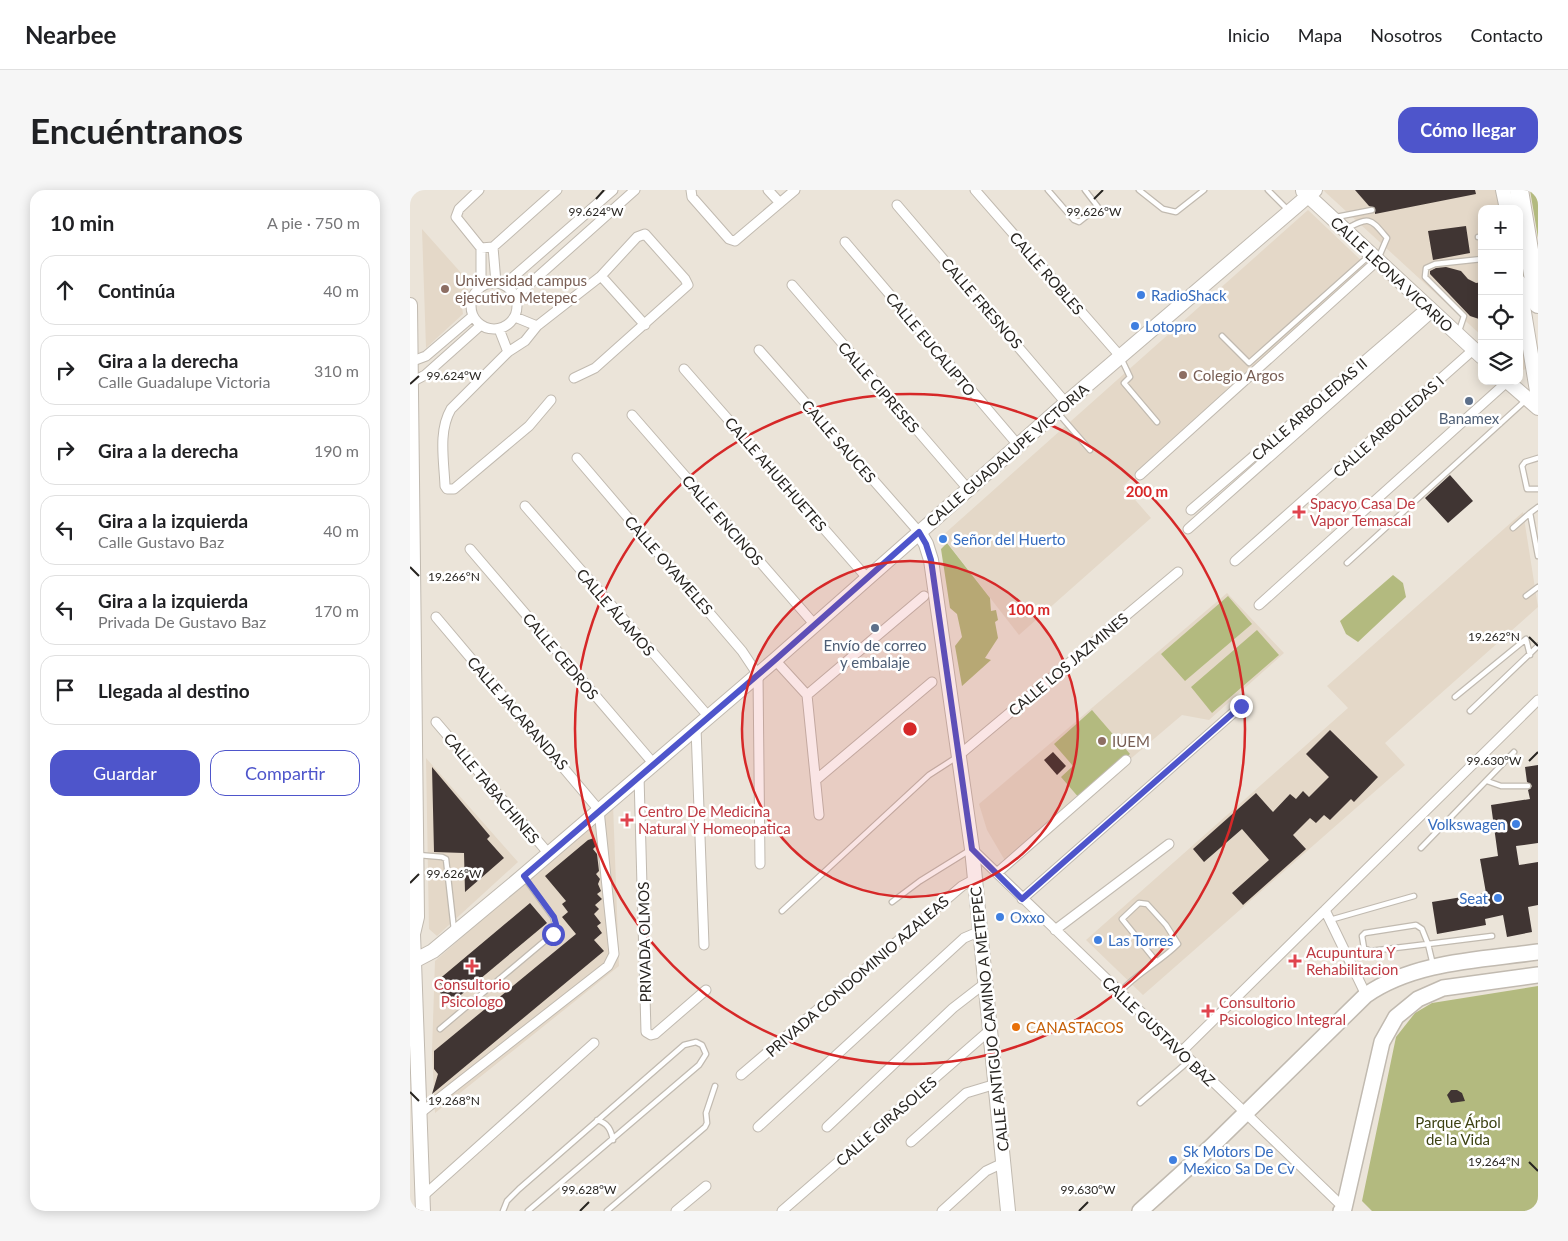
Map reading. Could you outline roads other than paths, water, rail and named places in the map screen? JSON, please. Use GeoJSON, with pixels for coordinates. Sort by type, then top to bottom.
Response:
{"type":"FeatureCollection","features":[{"type":"Feature","properties":{"kind":"highway"},"geometry":{"type":"LineString","coordinates":[[1519,190],[1526,261],[1538,304]]}},
{"type":"Feature","properties":{"kind":"main road"},"geometry":{"type":"LineString","coordinates":[[1140,1211],[1212,1146],[1366,995],[1382,984],[1407,974],[1433,968],[1538,952]]}},
{"type":"Feature","properties":{"kind":"main road"},"geometry":{"type":"LineString","coordinates":[[1344,1210],[1382,1042],[1396,1017],[1418,999],[1443,988],[1538,975]]}},
{"type":"Feature","properties":{"kind":"street"},"geometry":{"type":"LineString","coordinates":[[479,190],[459,210],[456,217],[481,248],[481,287],[472,300],[473,316],[481,326],[500,329],[511,322],[517,310],[515,297],[500,284],[493,247]]}},
{"type":"Feature","properties":{"kind":"street"},"geometry":{"type":"LineString","coordinates":[[481,248],[493,247],[557,190]]}},
{"type":"Feature","properties":{"kind":"street"},"geometry":{"type":"LineString","coordinates":[[481,287],[500,284],[613,190]]}},
{"type":"Feature","properties":{"kind":"street"},"geometry":{"type":"LineString","coordinates":[[515,297],[634,190]]}},
{"type":"Feature","properties":{"kind":"street"},"geometry":{"type":"LineString","coordinates":[[691,190],[692,197],[732,241],[738,240],[795,190]]}},
{"type":"Feature","properties":{"kind":"street"},"geometry":{"type":"LineString","coordinates":[[768,190],[780,204]]}},
{"type":"Feature","properties":{"kind":"street","name":"CALLE ROBLES"},"geometry":{"type":"LineString","coordinates":[[975,190],[1120,356]]}},
{"type":"Feature","properties":{"kind":"street"},"geometry":{"type":"LineString","coordinates":[[1503,190],[1506,205]]}},
{"type":"Feature","properties":{"kind":"street","name":"CALLE GUADALUPE VICTORIA"},"geometry":{"type":"LineString","coordinates":[[414,965],[524,876],[653,763],[758,675],[1061,407],[1289,211],[1308,192]]}},
{"type":"Feature","properties":{"kind":"street","name":"CALLE LEONA VICARIO"},"geometry":{"type":"LineString","coordinates":[[1308,192],[1332,218],[1478,354]]}},
{"type":"Feature","properties":{"kind":"street","name":"CALLE FRESNOS"},"geometry":{"type":"LineString","coordinates":[[897,205],[1061,407]]}},
{"type":"Feature","properties":{"kind":"street"},"geometry":{"type":"LineString","coordinates":[[551,400],[529,426],[454,489],[447,489],[445,486],[445,418],[451,409],[508,352],[525,341],[537,326],[601,276],[638,237],[645,234],[685,279],[688,285],[596,368],[574,378]]}},
{"type":"Feature","properties":{"kind":"street","name":"CALLE EUCALIPTO"},"geometry":{"type":"LineString","coordinates":[[845,242],[1018,445]]}},
{"type":"Feature","properties":{"kind":"street"},"geometry":{"type":"LineString","coordinates":[[1140,475],[1374,257]]}},
{"type":"Feature","properties":{"kind":"street"},"geometry":{"type":"LineString","coordinates":[[601,276],[645,325]]}},
{"type":"Feature","properties":{"kind":"street","name":"CALLE CIPRESES"},"geometry":{"type":"LineString","coordinates":[[792,286],[968,489]]}},
{"type":"Feature","properties":{"kind":"street"},"geometry":{"type":"LineString","coordinates":[[1521,295],[1534,401]]}},
{"type":"Feature","properties":{"kind":"street"},"geometry":{"type":"LineString","coordinates":[[410,305],[417,855],[417,917],[411,932],[414,965],[414,1066],[423,1204]]}},
{"type":"Feature","properties":{"kind":"street"},"geometry":{"type":"LineString","coordinates":[[1188,529],[1430,309]]}},
{"type":"Feature","properties":{"kind":"street","name":"CALLE ARBOLEDAS II"},"geometry":{"type":"LineString","coordinates":[[1191,510],[1430,309]]}},
{"type":"Feature","properties":{"kind":"street"},"geometry":{"type":"LineString","coordinates":[[411,362],[426,356],[473,316]]}},
{"type":"Feature","properties":{"kind":"street"},"geometry":{"type":"LineString","coordinates":[[515,317],[537,326]]}},
{"type":"Feature","properties":{"kind":"street"},"geometry":{"type":"LineString","coordinates":[[411,383],[425,375],[481,326]]}},
{"type":"Feature","properties":{"kind":"street"},"geometry":{"type":"LineString","coordinates":[[500,329],[508,352]]}},
{"type":"Feature","properties":{"kind":"street","name":"CALLE SAUCES"},"geometry":{"type":"LineString","coordinates":[[759,350],[919,532]]}},
{"type":"Feature","properties":{"kind":"street","name":"CALLE ARBOLEDAS I"},"geometry":{"type":"LineString","coordinates":[[1235,561],[1478,354]]}},
{"type":"Feature","properties":{"kind":"street","name":"CALLE AHUEHUETES"},"geometry":{"type":"LineString","coordinates":[[684,369],[868,579]]}},
{"type":"Feature","properties":{"kind":"street"},"geometry":{"type":"LineString","coordinates":[[1259,605],[1503,385]]}},
{"type":"Feature","properties":{"kind":"street"},"geometry":{"type":"LineString","coordinates":[[1512,385],[1534,401]]}},
{"type":"Feature","properties":{"kind":"street","name":"CALLE ENCINOS"},"geometry":{"type":"LineString","coordinates":[[632,415],[815,625]]}},
{"type":"Feature","properties":{"kind":"street","name":"CALLE OYAMELES"},"geometry":{"type":"LineString","coordinates":[[578,458],[742,651],[758,675]]}},
{"type":"Feature","properties":{"kind":"street","name":"CALLE ÁLAMOS"},"geometry":{"type":"LineString","coordinates":[[525,506],[709,717]]}},
{"type":"Feature","properties":{"kind":"street","name":"CALLE ANTIGUO CAMINO A METEPEC"},"geometry":{"type":"LineString","coordinates":[[919,532],[926,544],[931,560],[972,849],[978,932],[996,1084],[1008,1211]]}},
{"type":"Feature","properties":{"kind":"street","name":"CALLE CEDROS"},"geometry":{"type":"LineString","coordinates":[[470,549],[653,763]]}},
{"type":"Feature","properties":{"kind":"street","name":"CALLE LOS JAZMINES"},"geometry":{"type":"LineString","coordinates":[[958,756],[1178,572]]}},
{"type":"Feature","properties":{"kind":"street"},"geometry":{"type":"LineString","coordinates":[[807,695],[924,596]]}},
{"type":"Feature","properties":{"kind":"street","name":"CALLE JACARANDAS"},"geometry":{"type":"LineString","coordinates":[[436,617],[599,810]]}},
{"type":"Feature","properties":{"kind":"street"},"geometry":{"type":"LineString","coordinates":[[775,660],[807,695],[817,779],[819,815]]}},
{"type":"Feature","properties":{"kind":"street"},"geometry":{"type":"LineString","coordinates":[[758,675],[760,864]]}},
{"type":"Feature","properties":{"kind":"street"},"geometry":{"type":"LineString","coordinates":[[817,779],[932,682]]}},
{"type":"Feature","properties":{"kind":"street"},"geometry":{"type":"LineString","coordinates":[[1181,1052],[1538,700]]}},
{"type":"Feature","properties":{"kind":"street"},"geometry":{"type":"LineString","coordinates":[[1022,899],[1241,706]]}},
{"type":"Feature","properties":{"kind":"street","name":"CALLE TABACHINES"},"geometry":{"type":"LineString","coordinates":[[436,722],[549,854]]}},
{"type":"Feature","properties":{"kind":"street"},"geometry":{"type":"LineString","coordinates":[[696,728],[704,945]]}},
{"type":"Feature","properties":{"kind":"street"},"geometry":{"type":"LineString","coordinates":[[997,873],[1126,760]]}},
{"type":"Feature","properties":{"kind":"street","name":"PRIVADA OLMOS"},"geometry":{"type":"LineString","coordinates":[[639,776],[646,1032],[651,1035],[655,1034],[706,990]]}},
{"type":"Feature","properties":{"kind":"street"},"geometry":{"type":"LineString","coordinates":[[418,1114],[611,963],[614,954],[599,810]]}},
{"type":"Feature","properties":{"kind":"street"},"geometry":{"type":"LineString","coordinates":[[1055,930],[1169,844]]}},
{"type":"Feature","properties":{"kind":"street","name":"CALLE GUSTAVO BAZ"},"geometry":{"type":"LineString","coordinates":[[972,849],[1344,1210]]}},
{"type":"Feature","properties":{"kind":"street","name":"PRIVADA CONDOMINIO AZALEAS"},"geometry":{"type":"LineString","coordinates":[[741,1075],[962,886],[975,879]]}},
{"type":"Feature","properties":{"kind":"street"},"geometry":{"type":"LineString","coordinates":[[1325,910],[1366,995]]}},
{"type":"Feature","properties":{"kind":"street"},"geometry":{"type":"LineString","coordinates":[[758,1127],[964,938],[978,932]]}},
{"type":"Feature","properties":{"kind":"street"},"geometry":{"type":"LineString","coordinates":[[827,1127],[953,1008],[984,984]]}},
{"type":"Feature","properties":{"kind":"street","name":"CALLE GIRASOLES"},"geometry":{"type":"LineString","coordinates":[[782,1211],[990,1030]]}},
{"type":"Feature","properties":{"kind":"street"},"geometry":{"type":"LineString","coordinates":[[423,1204],[594,1043]]}},
{"type":"Feature","properties":{"kind":"street"},"geometry":{"type":"LineString","coordinates":[[911,1142],[966,1093],[996,1084]]}},
{"type":"Feature","properties":{"kind":"street"},"geometry":{"type":"LineString","coordinates":[[942,1211],[986,1171],[1003,1163]]}},
{"type":"Feature","properties":{"kind":"street"},"geometry":{"type":"LineString","coordinates":[[676,1211],[706,1186]]}},
{"type":"Feature","properties":{"kind":"lane"},"geometry":{"type":"LineString","coordinates":[[1048,190],[1074,220],[1079,222],[1098,206],[1086,190]]}},
{"type":"Feature","properties":{"kind":"lane"},"geometry":{"type":"LineString","coordinates":[[1139,190],[1163,209],[1176,212],[1204,190]]}},
{"type":"Feature","properties":{"kind":"lane"},"geometry":{"type":"LineString","coordinates":[[1268,190],[1289,211]]}},
{"type":"Feature","properties":{"kind":"lane"},"geometry":{"type":"LineString","coordinates":[[1332,218],[1372,210]]}},
{"type":"Feature","properties":{"kind":"lane"},"geometry":{"type":"LineString","coordinates":[[1222,336],[1249,363],[1374,257],[1387,238],[1375,223],[1369,219],[1362,220],[1344,229]]}},
{"type":"Feature","properties":{"kind":"lane"},"geometry":{"type":"LineString","coordinates":[[1457,335],[1464,316],[1425,277],[1424,272],[1426,268],[1435,264],[1478,259]]}},
{"type":"Feature","properties":{"kind":"lane"},"geometry":{"type":"LineString","coordinates":[[1120,356],[1130,377],[1124,383],[1157,422]]}},
{"type":"Feature","properties":{"kind":"lane"},"geometry":{"type":"LineString","coordinates":[[1347,563],[1534,401]]}},
{"type":"Feature","properties":{"kind":"lane"},"geometry":{"type":"LineString","coordinates":[[1061,407],[1090,450]]}},
{"type":"Feature","properties":{"kind":"lane"},"geometry":{"type":"LineString","coordinates":[[1538,458],[1525,462],[1522,466],[1527,489],[1538,489]]}},
{"type":"Feature","properties":{"kind":"lane"},"geometry":{"type":"LineString","coordinates":[[1513,528],[1538,507]]}},
{"type":"Feature","properties":{"kind":"lane"},"geometry":{"type":"LineString","coordinates":[[1530,513],[1538,556]]}},
{"type":"Feature","properties":{"kind":"lane"},"geometry":{"type":"LineString","coordinates":[[1526,596],[1538,587]]}},
{"type":"Feature","properties":{"kind":"lane"},"geometry":{"type":"LineString","coordinates":[[1455,697],[1526,639],[1530,655]]}},
{"type":"Feature","properties":{"kind":"lane"},"geometry":{"type":"LineString","coordinates":[[1470,711],[1538,646]]}},
{"type":"Feature","properties":{"kind":"lane"},"geometry":{"type":"LineString","coordinates":[[1421,848],[1514,752]]}},
{"type":"Feature","properties":{"kind":"lane"},"geometry":{"type":"LineString","coordinates":[[782,910],[929,775],[958,756]]}},
{"type":"Feature","properties":{"kind":"lane"},"geometry":{"type":"LineString","coordinates":[[1486,780],[1501,786],[1528,786]]}},
{"type":"Feature","properties":{"kind":"lane"},"geometry":{"type":"LineString","coordinates":[[892,902],[920,881],[972,849]]}},
{"type":"Feature","properties":{"kind":"lane"},"geometry":{"type":"LineString","coordinates":[[417,855],[446,859],[455,933]]}},
{"type":"Feature","properties":{"kind":"lane"},"geometry":{"type":"LineString","coordinates":[[440,1028],[553,934],[556,929],[554,917],[524,876]]}},
{"type":"Feature","properties":{"kind":"lane"},"geometry":{"type":"LineString","coordinates":[[1330,920],[1414,896]]}},
{"type":"Feature","properties":{"kind":"lane"},"geometry":{"type":"LineString","coordinates":[[1120,993],[1131,980],[1156,962],[1178,944],[1166,924],[1147,904],[1139,904],[1122,919],[1156,962]]}},
{"type":"Feature","properties":{"kind":"lane"},"geometry":{"type":"LineString","coordinates":[[1433,968],[1428,944],[1422,928],[1416,925],[1365,934],[1362,938],[1364,948],[1370,951],[1428,944],[1492,936]]}},
{"type":"Feature","properties":{"kind":"lane"},"geometry":{"type":"LineString","coordinates":[[503,1211],[514,1193],[684,1046],[696,1042],[702,1044],[706,1054],[699,1065],[528,1211]]}},
{"type":"Feature","properties":{"kind":"lane"},"geometry":{"type":"LineString","coordinates":[[1140,1103],[1190,1060]]}},
{"type":"Feature","properties":{"kind":"lane"},"geometry":{"type":"LineString","coordinates":[[607,1211],[705,1127],[707,1123],[706,1113],[715,1086]]}},
{"type":"Feature","properties":{"kind":"lane"},"geometry":{"type":"LineString","coordinates":[[597,1120],[610,1128],[613,1140]]}},
{"type":"Feature","properties":{"kind":"place","name":"Universidad campus ejecutivo Metepec"},"geometry":{"type":"Point","coordinates":[445,289]}},
{"type":"Feature","properties":{"kind":"place","name":"RadioShack"},"geometry":{"type":"Point","coordinates":[1141,295]}},
{"type":"Feature","properties":{"kind":"place","name":"Lotopro"},"geometry":{"type":"Point","coordinates":[1135,326]}},
{"type":"Feature","properties":{"kind":"place","name":"Colegio Argos"},"geometry":{"type":"Point","coordinates":[1183,375]}},
{"type":"Feature","properties":{"kind":"place","name":"Banamex"},"geometry":{"type":"Point","coordinates":[1469,401]}},
{"type":"Feature","properties":{"kind":"place","name":"Spacyo Casa De Vapor Temascal"},"geometry":{"type":"Point","coordinates":[1299,512]}},
{"type":"Feature","properties":{"kind":"place","name":"Señor del Huerto"},"geometry":{"type":"Point","coordinates":[943,539]}},
{"type":"Feature","properties":{"kind":"place","name":"Envío de correo y embalaje"},"geometry":{"type":"Point","coordinates":[875,628]}},
{"type":"Feature","properties":{"kind":"place","name":"IUEM"},"geometry":{"type":"Point","coordinates":[1102,741]}},
{"type":"Feature","properties":{"kind":"place","name":"Centro De Medicina Natural Y Homeopatica"},"geometry":{"type":"Point","coordinates":[627,820]}},
{"type":"Feature","properties":{"kind":"place","name":"Volkswagen"},"geometry":{"type":"Point","coordinates":[1516,824]}},
{"type":"Feature","properties":{"kind":"place","name":"Seat"},"geometry":{"type":"Point","coordinates":[1498,898]}},
{"type":"Feature","properties":{"kind":"place","name":"Oxxo"},"geometry":{"type":"Point","coordinates":[1000,917]}},
{"type":"Feature","properties":{"kind":"place","name":"Las Torres"},"geometry":{"type":"Point","coordinates":[1098,940]}},
{"type":"Feature","properties":{"kind":"place","name":"Acupuntura Y Rehabilitacion"},"geometry":{"type":"Point","coordinates":[1295,961]}},
{"type":"Feature","properties":{"kind":"place","name":"Consultorio Psicologo"},"geometry":{"type":"Point","coordinates":[472,966]}},
{"type":"Feature","properties":{"kind":"place","name":"Consultorio Psicologico Integral"},"geometry":{"type":"Point","coordinates":[1208,1011]}},
{"type":"Feature","properties":{"kind":"place","name":"CANASTACOS"},"geometry":{"type":"Point","coordinates":[1016,1027]}},
{"type":"Feature","properties":{"kind":"place","name":"Sk Motors De Mexico Sa De Cv"},"geometry":{"type":"Point","coordinates":[1173,1160]}},
{"type":"Feature","properties":{"kind":"park label","name":"Parque Árbol de la Vida"},"geometry":{"type":"Point","coordinates":[1458,1130]}}]}
